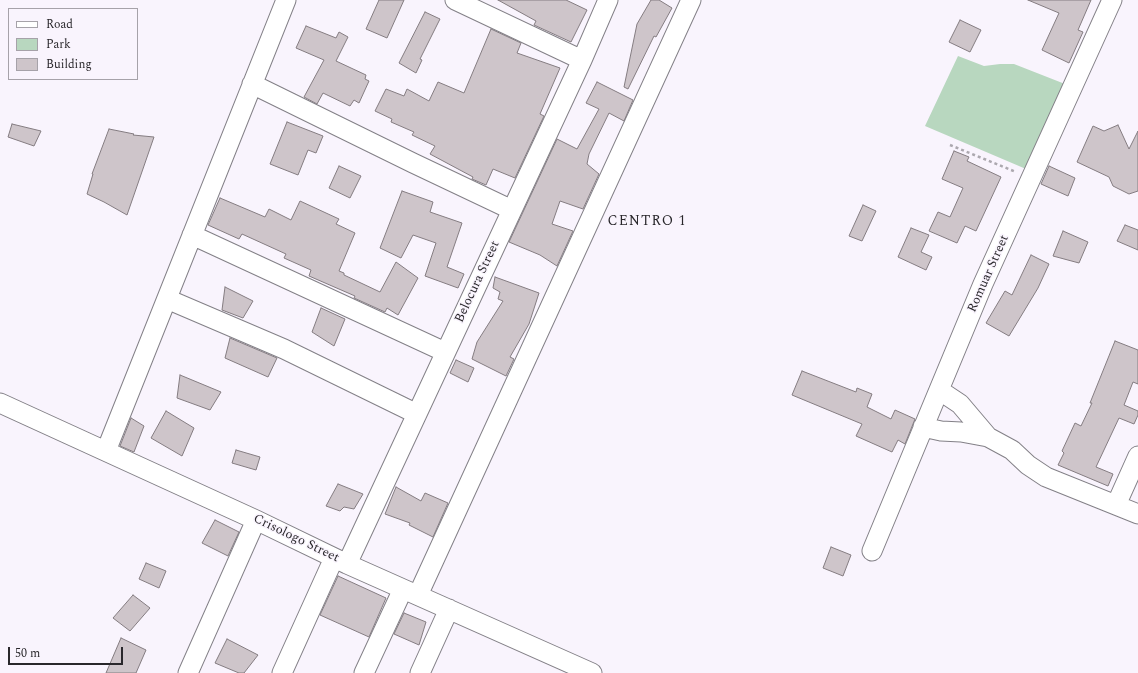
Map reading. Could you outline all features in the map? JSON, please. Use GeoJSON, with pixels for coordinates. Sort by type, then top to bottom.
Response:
{"type":"FeatureCollection","features":[{"type":"Feature","properties":{"kind":"street"},"geometry":{"type":"LineString","coordinates":[[106,451],[286,0]]}},
{"type":"Feature","properties":{"kind":"street"},"geometry":{"type":"LineString","coordinates":[[455,0],[492,8],[582,60]]}},
{"type":"Feature","properties":{"kind":"street","name":"Belocura Street"},"geometry":{"type":"LineString","coordinates":[[282,673],[417,414],[582,60],[608,0]]}},
{"type":"Feature","properties":{"kind":"street"},"geometry":{"type":"LineString","coordinates":[[364,673],[410,592],[691,0]]}},
{"type":"Feature","properties":{"kind":"street","name":"Romuar Street"},"geometry":{"type":"LineString","coordinates":[[872,551],[983,284],[1112,0]]}},
{"type":"Feature","properties":{"kind":"street"},"geometry":{"type":"LineString","coordinates":[[252,84],[512,210]]}},
{"type":"Feature","properties":{"kind":"street"},"geometry":{"type":"LineString","coordinates":[[192,235],[445,352]]}},
{"type":"Feature","properties":{"kind":"street"},"geometry":{"type":"LineString","coordinates":[[166,299],[284,349],[417,414]]}},
{"type":"Feature","properties":{"kind":"street"},"geometry":{"type":"LineString","coordinates":[[939,390],[960,404],[988,437]]}},
{"type":"Feature","properties":{"kind":"street","name":"Crisologo Street"},"geometry":{"type":"LineString","coordinates":[[0,403],[256,520],[341,561],[592,673]]}},
{"type":"Feature","properties":{"kind":"street"},"geometry":{"type":"LineString","coordinates":[[923,427],[940,431],[961,432],[988,437],[1012,450],[1028,465],[1046,477],[1138,514]]}},
{"type":"Feature","properties":{"kind":"street"},"geometry":{"type":"LineString","coordinates":[[1116,505],[1138,456]]}},
{"type":"Feature","properties":{"kind":"street"},"geometry":{"type":"LineString","coordinates":[[188,673],[256,520]]}},
{"type":"Feature","properties":{"kind":"street"},"geometry":{"type":"LineString","coordinates":[[420,673],[449,609]]}},
{"type":"Feature","properties":{"kind":"path"},"geometry":{"type":"LineString","coordinates":[[950,145],[1031,179]]}},
{"type":"Feature","properties":{"kind":"green space"},"geometry":{"type":"Polygon","coordinates":[[[958,56],[984,66],[1014,64],[1065,84],[1026,169],[925,126],[958,56]]]}},
{"type":"Feature","properties":{"kind":"building"},"geometry":{"type":"Polygon","coordinates":[[[379,0],[404,0],[387,38],[366,29],[379,0]]]}},
{"type":"Feature","properties":{"kind":"building"},"geometry":{"type":"Polygon","coordinates":[[[498,0],[566,0],[587,10],[571,42],[534,25],[536,21],[498,0]]]}},
{"type":"Feature","properties":{"kind":"building"},"geometry":{"type":"Polygon","coordinates":[[[651,0],[659,0],[672,8],[656,37],[654,36],[628,89],[624,87],[637,24],[651,0]]]}},
{"type":"Feature","properties":{"kind":"building"},"geometry":{"type":"Polygon","coordinates":[[[1028,0],[1091,0],[1078,30],[1083,32],[1069,63],[1042,50],[1059,13],[1028,0]]]}},
{"type":"Feature","properties":{"kind":"building"},"geometry":{"type":"Polygon","coordinates":[[[425,12],[440,19],[420,59],[422,60],[416,73],[399,63],[425,12]]]}},
{"type":"Feature","properties":{"kind":"building"},"geometry":{"type":"Polygon","coordinates":[[[960,20],[981,30],[970,52],[949,42],[960,20]]]}},
{"type":"Feature","properties":{"kind":"building"},"geometry":{"type":"Polygon","coordinates":[[[306,26],[336,38],[339,32],[348,37],[336,61],[366,75],[365,79],[369,81],[359,103],[354,100],[350,106],[323,93],[317,104],[304,97],[324,60],[296,48],[306,26]]]}},
{"type":"Feature","properties":{"kind":"building"},"geometry":{"type":"Polygon","coordinates":[[[491,29],[521,43],[517,53],[560,68],[540,114],[544,116],[515,178],[493,169],[486,185],[472,179],[473,177],[430,154],[435,146],[412,135],[414,132],[391,122],[392,119],[375,111],[386,89],[404,96],[407,89],[429,101],[438,82],[464,93],[491,29]]]}},
{"type":"Feature","properties":{"kind":"building"},"geometry":{"type":"Polygon","coordinates":[[[597,82],[633,100],[624,121],[609,113],[589,154],[587,164],[599,174],[583,209],[560,201],[552,224],[573,231],[557,266],[540,255],[509,242],[557,139],[577,149],[599,109],[586,103],[597,82]]]}},
{"type":"Feature","properties":{"kind":"building"},"geometry":{"type":"Polygon","coordinates":[[[287,122],[323,136],[316,153],[308,150],[298,175],[270,164],[287,122]]]}},
{"type":"Feature","properties":{"kind":"building"},"geometry":{"type":"Polygon","coordinates":[[[12,124],[41,131],[34,146],[8,137],[12,124]]]}},
{"type":"Feature","properties":{"kind":"building"},"geometry":{"type":"Polygon","coordinates":[[[1118,125],[1129,149],[1138,131],[1138,191],[1129,194],[1113,186],[1109,177],[1077,162],[1093,126],[1104,131],[1118,125]]]}},
{"type":"Feature","properties":{"kind":"building"},"geometry":{"type":"Polygon","coordinates":[[[109,129],[134,134],[133,135],[154,137],[127,215],[87,194],[92,174],[109,129]]]}},
{"type":"Feature","properties":{"kind":"building"},"geometry":{"type":"Polygon","coordinates":[[[954,151],[969,157],[967,161],[1001,177],[976,231],[965,226],[957,243],[929,231],[938,212],[950,217],[963,188],[942,179],[954,151]]]}},
{"type":"Feature","properties":{"kind":"building"},"geometry":{"type":"Polygon","coordinates":[[[339,166],[361,176],[350,198],[329,188],[339,166]]]}},
{"type":"Feature","properties":{"kind":"building"},"geometry":{"type":"Polygon","coordinates":[[[1049,166],[1075,178],[1068,196],[1041,184],[1049,166]]]}},
{"type":"Feature","properties":{"kind":"building"},"geometry":{"type":"Polygon","coordinates":[[[402,191],[433,202],[430,212],[462,223],[447,267],[464,274],[458,288],[425,276],[436,243],[413,235],[401,258],[380,248],[402,191]]]}},
{"type":"Feature","properties":{"kind":"building"},"geometry":{"type":"Polygon","coordinates":[[[220,198],[265,217],[269,209],[291,220],[300,201],[339,219],[336,224],[355,233],[339,271],[344,273],[344,275],[380,292],[396,262],[418,278],[398,315],[387,308],[385,312],[354,298],[355,296],[309,276],[311,270],[284,258],[286,254],[242,234],[239,239],[208,225],[220,198]]]}},
{"type":"Feature","properties":{"kind":"building"},"geometry":{"type":"Polygon","coordinates":[[[863,205],[876,211],[862,241],[849,236],[863,205]]]}},
{"type":"Feature","properties":{"kind":"building"},"geometry":{"type":"Polygon","coordinates":[[[1125,225],[1138,230],[1138,250],[1117,241],[1125,225]]]}},
{"type":"Feature","properties":{"kind":"building"},"geometry":{"type":"Polygon","coordinates":[[[911,228],[929,235],[921,252],[932,257],[926,270],[898,257],[911,228]]]}},
{"type":"Feature","properties":{"kind":"building"},"geometry":{"type":"Polygon","coordinates":[[[1063,231],[1088,242],[1079,263],[1053,256],[1063,231]]]}},
{"type":"Feature","properties":{"kind":"building"},"geometry":{"type":"Polygon","coordinates":[[[1031,255],[1049,264],[1038,288],[1009,336],[986,323],[1005,291],[1012,295],[1031,255]]]}},
{"type":"Feature","properties":{"kind":"building"},"geometry":{"type":"Polygon","coordinates":[[[495,277],[539,293],[529,324],[510,357],[514,359],[506,376],[472,359],[477,342],[503,301],[498,299],[500,292],[493,288],[495,277]]]}},
{"type":"Feature","properties":{"kind":"building"},"geometry":{"type":"Polygon","coordinates":[[[225,287],[253,301],[243,318],[222,310],[225,287]]]}},
{"type":"Feature","properties":{"kind":"building"},"geometry":{"type":"Polygon","coordinates":[[[321,308],[345,319],[334,346],[312,332],[321,308]]]}},
{"type":"Feature","properties":{"kind":"building"},"geometry":{"type":"Polygon","coordinates":[[[230,338],[277,358],[268,377],[225,358],[230,338]]]}},
{"type":"Feature","properties":{"kind":"building"},"geometry":{"type":"Polygon","coordinates":[[[1115,341],[1138,350],[1138,384],[1133,382],[1124,405],[1138,411],[1138,415],[1134,424],[1119,418],[1096,467],[1113,474],[1108,486],[1058,465],[1064,453],[1062,451],[1075,423],[1081,426],[1092,403],[1090,403],[1115,341]]]}},
{"type":"Feature","properties":{"kind":"building"},"geometry":{"type":"Polygon","coordinates":[[[456,360],[474,368],[468,382],[450,373],[456,360]]]}},
{"type":"Feature","properties":{"kind":"building"},"geometry":{"type":"Polygon","coordinates":[[[802,371],[856,392],[857,388],[872,394],[867,407],[891,419],[895,410],[915,419],[905,444],[898,440],[892,452],[856,436],[862,424],[792,395],[802,371]]]}},
{"type":"Feature","properties":{"kind":"building"},"geometry":{"type":"Polygon","coordinates":[[[180,375],[221,392],[210,410],[177,398],[180,375]]]}},
{"type":"Feature","properties":{"kind":"building"},"geometry":{"type":"Polygon","coordinates":[[[166,411],[194,428],[182,456],[151,438],[166,411]]]}},
{"type":"Feature","properties":{"kind":"building"},"geometry":{"type":"Polygon","coordinates":[[[131,418],[144,426],[134,452],[120,446],[131,418]]]}},
{"type":"Feature","properties":{"kind":"building"},"geometry":{"type":"Polygon","coordinates":[[[236,450],[260,457],[256,470],[232,463],[236,450]]]}},
{"type":"Feature","properties":{"kind":"building"},"geometry":{"type":"Polygon","coordinates":[[[338,484],[363,494],[354,509],[344,507],[340,511],[326,506],[338,484]]]}},
{"type":"Feature","properties":{"kind":"building"},"geometry":{"type":"Polygon","coordinates":[[[396,487],[421,501],[425,493],[448,503],[433,537],[409,525],[410,523],[385,514],[396,487]]]}},
{"type":"Feature","properties":{"kind":"building"},"geometry":{"type":"Polygon","coordinates":[[[215,520],[239,532],[228,556],[202,543],[215,520]]]}},
{"type":"Feature","properties":{"kind":"building"},"geometry":{"type":"Polygon","coordinates":[[[831,547],[851,555],[843,576],[823,568],[831,547]]]}},
{"type":"Feature","properties":{"kind":"building"},"geometry":{"type":"Polygon","coordinates":[[[146,563],[166,571],[159,588],[139,579],[146,563]]]}},
{"type":"Feature","properties":{"kind":"building"},"geometry":{"type":"Polygon","coordinates":[[[338,576],[386,598],[369,637],[320,615],[338,576]]]}},
{"type":"Feature","properties":{"kind":"building"},"geometry":{"type":"Polygon","coordinates":[[[133,595],[150,608],[130,631],[113,618],[133,595]]]}},
{"type":"Feature","properties":{"kind":"building"},"geometry":{"type":"Polygon","coordinates":[[[404,613],[426,622],[419,645],[394,634],[404,613]]]}},
{"type":"Feature","properties":{"kind":"building"},"geometry":{"type":"Polygon","coordinates":[[[121,638],[146,650],[136,673],[106,673],[121,638]]]}},
{"type":"Feature","properties":{"kind":"building"},"geometry":{"type":"Polygon","coordinates":[[[227,639],[258,655],[244,673],[239,673],[215,663],[227,639]]]}},
{"type":"Feature","properties":{"kind":"district","name":"CENTRO 1"},"geometry":{"type":"Point","coordinates":[647,222]}}]}
